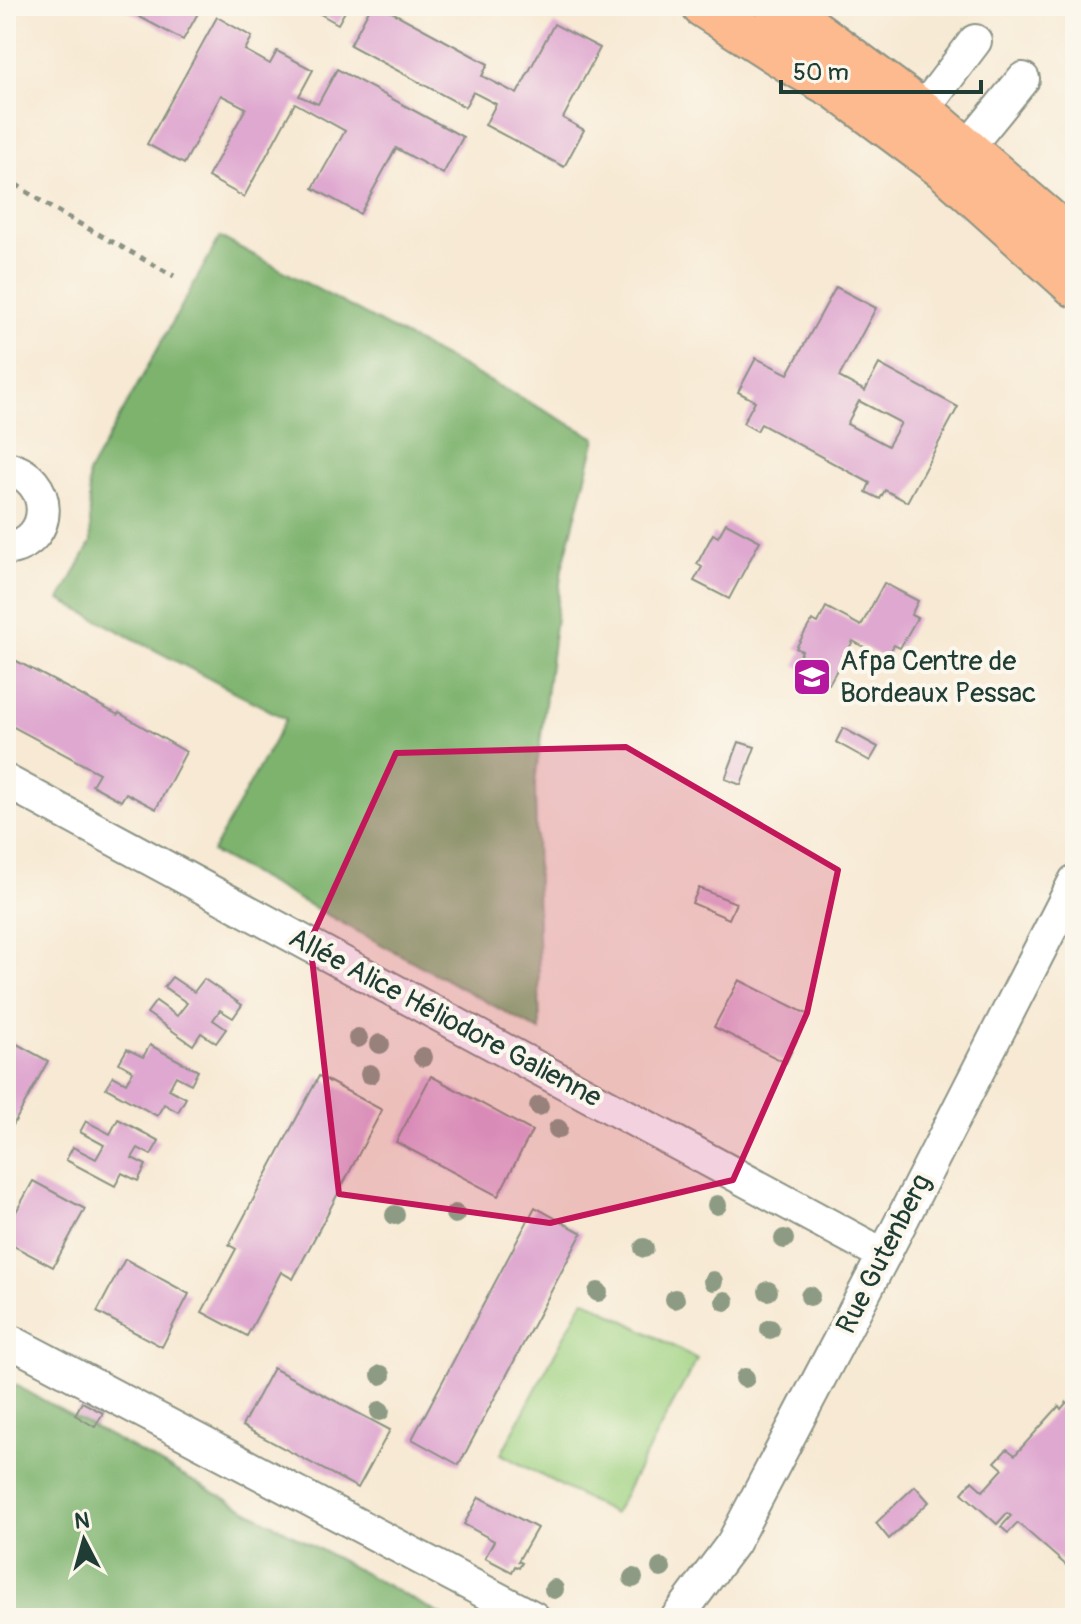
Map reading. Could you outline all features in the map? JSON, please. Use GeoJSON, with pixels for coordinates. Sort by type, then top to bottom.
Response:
{"type":"FeatureCollection","features":[{"type":"Feature","properties":{"kind":"main road"},"geometry":{"type":"LineString","coordinates":[[775,6],[798,19],[922,111],[956,158],[1075,286]]}},
{"type":"Feature","properties":{"kind":"main road"},"geometry":{"type":"LineString","coordinates":[[718,10],[795,65],[956,158],[1075,243]]}},
{"type":"Feature","properties":{"kind":"street"},"geometry":{"type":"LineString","coordinates":[[922,111],[975,41]]}},
{"type":"Feature","properties":{"kind":"street"},"geometry":{"type":"LineString","coordinates":[[956,158],[1023,79]]}},
{"type":"Feature","properties":{"kind":"street"},"geometry":{"type":"LineString","coordinates":[[6,468],[23,473],[41,494],[44,508],[34,534],[24,544],[6,549]]}},
{"type":"Feature","properties":{"kind":"street","name":"Allée Alice Héliodore Galienne"},"geometry":{"type":"LineString","coordinates":[[6,781],[884,1255]]}},
{"type":"Feature","properties":{"kind":"street","name":"Rue Gutenberg"},"geometry":{"type":"LineString","coordinates":[[677,1618],[733,1543],[1075,881]]}},
{"type":"Feature","properties":{"kind":"street"},"geometry":{"type":"LineString","coordinates":[[6,1339],[534,1618]]}},
{"type":"Feature","properties":{"kind":"path"},"geometry":{"type":"LineString","coordinates":[[6,178],[53,209],[174,276]]}},
{"type":"Feature","properties":{"kind":"highlighted area"},"geometry":{"type":"Polygon","coordinates":[[[626,747],[838,870],[807,1013],[733,1180],[550,1223],[339,1194],[310,941],[396,753],[626,747]]]}},
{"type":"Feature","properties":{"kind":"green space"},"geometry":{"type":"Polygon","coordinates":[[[220,237],[596,438],[562,569],[535,784],[540,1031],[212,852],[286,719],[60,600],[91,542],[88,474],[220,237]]]}},
{"type":"Feature","properties":{"kind":"green space"},"geometry":{"type":"Polygon","coordinates":[[[584,1299],[697,1359],[614,1514],[501,1454],[584,1299]]]}},
{"type":"Feature","properties":{"kind":"green space"},"geometry":{"type":"Polygon","coordinates":[[[6,1380],[39,1398],[447,1618],[6,1618],[6,1380]]]}},
{"type":"Feature","properties":{"kind":"building"},"geometry":{"type":"Polygon","coordinates":[[[119,6],[202,6],[183,40],[119,6]]]}},
{"type":"Feature","properties":{"kind":"building"},"geometry":{"type":"Polygon","coordinates":[[[306,6],[348,6],[338,24],[306,6]]]}},
{"type":"Feature","properties":{"kind":"building"},"geometry":{"type":"Polygon","coordinates":[[[371,6],[381,6],[488,64],[482,76],[517,94],[554,24],[600,48],[563,118],[584,130],[564,167],[485,125],[496,104],[473,92],[465,107],[350,45],[371,6]]]}},
{"type":"Feature","properties":{"kind":"building"},"geometry":{"type":"Polygon","coordinates":[[[217,17],[252,37],[245,50],[270,64],[277,51],[313,70],[299,96],[318,104],[337,69],[463,137],[443,174],[396,148],[360,214],[313,188],[345,131],[295,103],[244,197],[208,177],[246,108],[221,95],[184,164],[147,144],[217,17]]]}},
{"type":"Feature","properties":{"kind":"building"},"geometry":{"type":"Polygon","coordinates":[[[836,287],[876,308],[839,377],[865,391],[879,364],[958,407],[907,502],[885,490],[880,499],[866,492],[870,483],[761,424],[757,431],[743,423],[755,401],[738,392],[756,358],[788,374],[836,287]],[[859,401],[847,424],[888,446],[901,423],[859,401]]]}},
{"type":"Feature","properties":{"kind":"building"},"geometry":{"type":"Polygon","coordinates":[[[726,523],[760,541],[729,599],[694,581],[702,567],[697,564],[713,534],[718,537],[726,523]]]}},
{"type":"Feature","properties":{"kind":"building"},"geometry":{"type":"Polygon","coordinates":[[[884,583],[918,601],[911,615],[917,618],[900,648],[894,645],[886,659],[853,641],[829,684],[795,665],[802,651],[796,648],[812,620],[818,623],[826,607],[861,626],[884,583]]]}},
{"type":"Feature","properties":{"kind":"building"},"geometry":{"type":"Polygon","coordinates":[[[9,657],[119,713],[186,752],[156,809],[126,793],[121,801],[92,785],[99,773],[6,723],[6,663],[9,657]]]}},
{"type":"Feature","properties":{"kind":"building"},"geometry":{"type":"Polygon","coordinates":[[[843,728],[878,747],[870,761],[836,742],[843,728]]]}},
{"type":"Feature","properties":{"kind":"building"},"geometry":{"type":"Polygon","coordinates":[[[739,742],[755,747],[741,785],[725,779],[739,742]]]}},
{"type":"Feature","properties":{"kind":"building"},"geometry":{"type":"Polygon","coordinates":[[[699,888],[736,903],[729,919],[692,903],[699,888]]]}},
{"type":"Feature","properties":{"kind":"building"},"geometry":{"type":"Polygon","coordinates":[[[172,977],[194,992],[204,979],[242,1005],[233,1018],[220,1010],[213,1020],[226,1029],[216,1043],[201,1033],[193,1045],[147,1013],[156,1001],[177,1016],[187,1003],[164,987],[172,977]]]}},
{"type":"Feature","properties":{"kind":"building"},"geometry":{"type":"Polygon","coordinates":[[[739,980],[809,1015],[786,1063],[714,1027],[739,980]]]}},
{"type":"Feature","properties":{"kind":"building"},"geometry":{"type":"Polygon","coordinates":[[[6,1038],[48,1061],[6,1138],[6,1038]]]}},
{"type":"Feature","properties":{"kind":"building"},"geometry":{"type":"Polygon","coordinates":[[[150,1045],[198,1071],[191,1084],[176,1076],[169,1089],[186,1098],[178,1112],[164,1104],[157,1116],[106,1088],[113,1076],[126,1083],[133,1071],[119,1063],[127,1049],[143,1057],[150,1045]]]}},
{"type":"Feature","properties":{"kind":"building"},"geometry":{"type":"Polygon","coordinates":[[[319,1076],[382,1110],[293,1279],[281,1272],[247,1336],[202,1312],[236,1249],[229,1245],[319,1076]]]}},
{"type":"Feature","properties":{"kind":"building"},"geometry":{"type":"Polygon","coordinates":[[[431,1076],[532,1131],[498,1196],[396,1142],[431,1076]]]}},
{"type":"Feature","properties":{"kind":"building"},"geometry":{"type":"Polygon","coordinates":[[[118,1119],[159,1141],[151,1155],[138,1148],[132,1158],[146,1165],[138,1181],[122,1173],[115,1186],[66,1160],[73,1147],[96,1159],[104,1145],[80,1132],[86,1121],[110,1134],[118,1119]]]}},
{"type":"Feature","properties":{"kind":"building"},"geometry":{"type":"Polygon","coordinates":[[[33,1181],[85,1209],[53,1267],[6,1242],[6,1230],[33,1181]]]}},
{"type":"Feature","properties":{"kind":"building"},"geometry":{"type":"Polygon","coordinates":[[[535,1207],[582,1233],[459,1465],[412,1439],[535,1207]]]}},
{"type":"Feature","properties":{"kind":"building"},"geometry":{"type":"Polygon","coordinates":[[[125,1259],[189,1294],[162,1347],[97,1312],[125,1259]]]}},
{"type":"Feature","properties":{"kind":"building"},"geometry":{"type":"Polygon","coordinates":[[[273,1368],[390,1430],[358,1488],[242,1426],[273,1368]]]}},
{"type":"Feature","properties":{"kind":"building"},"geometry":{"type":"Polygon","coordinates":[[[82,1402],[103,1413],[95,1427],[75,1415],[82,1402]]]}},
{"type":"Feature","properties":{"kind":"building"},"geometry":{"type":"Polygon","coordinates":[[[1067,1402],[1075,1409],[1075,1573],[1018,1523],[1008,1533],[1001,1527],[1011,1516],[1007,1513],[997,1524],[962,1493],[972,1481],[983,1491],[1003,1469],[995,1462],[1007,1449],[1015,1455],[1059,1406],[1061,1409],[1067,1402]]]}},
{"type":"Feature","properties":{"kind":"building"},"geometry":{"type":"Polygon","coordinates":[[[915,1486],[929,1502],[889,1539],[876,1523],[915,1486]]]}},
{"type":"Feature","properties":{"kind":"building"},"geometry":{"type":"Polygon","coordinates":[[[479,1497],[537,1528],[518,1561],[522,1563],[519,1568],[515,1566],[512,1572],[485,1558],[494,1541],[464,1524],[479,1497]]]}},
{"type":"Feature","properties":{"kind":"place","name":"Afpa Centre de Bordeaux Pessac"},"geometry":{"type":"Point","coordinates":[812,677]}}]}
